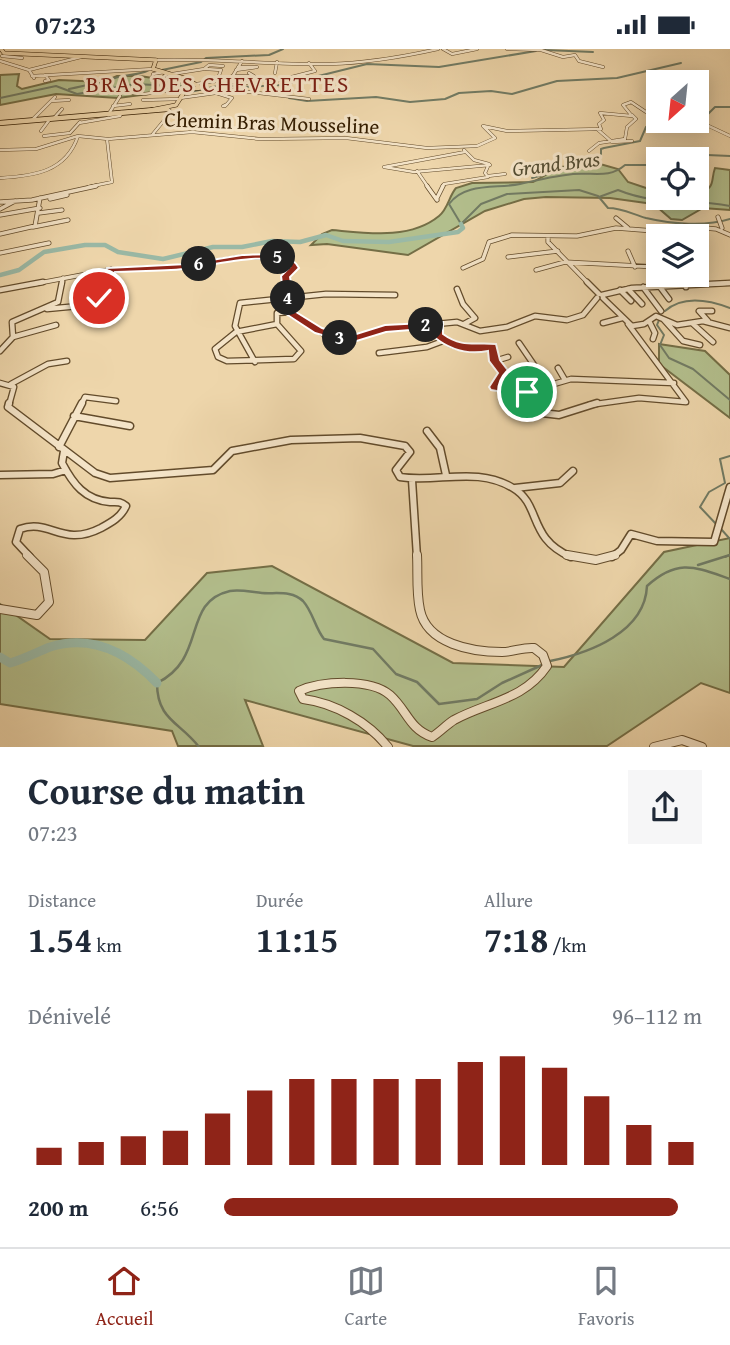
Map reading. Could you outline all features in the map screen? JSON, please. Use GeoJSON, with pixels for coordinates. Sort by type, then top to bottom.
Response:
{"type":"FeatureCollection","features":[{"type":"Feature","properties":{"kind":"main road"},"geometry":{"type":"LineString","coordinates":[[1,49],[2,57],[82,56],[156,60],[154,69],[194,87]]}},
{"type":"Feature","properties":{"kind":"main road"},"geometry":{"type":"LineString","coordinates":[[179,89],[194,87]]}},
{"type":"Feature","properties":{"kind":"main road"},"geometry":{"type":"LineString","coordinates":[[0,123],[82,118],[169,108],[183,94],[179,89]]}},
{"type":"Feature","properties":{"kind":"street"},"geometry":{"type":"LineString","coordinates":[[2,57],[8,49]]}},
{"type":"Feature","properties":{"kind":"street"},"geometry":{"type":"LineString","coordinates":[[152,78],[153,74],[242,61],[309,63],[387,60],[438,49]]}},
{"type":"Feature","properties":{"kind":"street"},"geometry":{"type":"LineString","coordinates":[[443,49],[455,54],[477,49]]}},
{"type":"Feature","properties":{"kind":"street"},"geometry":{"type":"LineString","coordinates":[[507,49],[541,50],[563,57],[575,55],[579,61],[603,67]]}},
{"type":"Feature","properties":{"kind":"street"},"geometry":{"type":"LineString","coordinates":[[29,70],[82,56]]}},
{"type":"Feature","properties":{"kind":"street"},"geometry":{"type":"LineString","coordinates":[[2,57],[22,58]]}},
{"type":"Feature","properties":{"kind":"street"},"geometry":{"type":"LineString","coordinates":[[2,57],[29,70],[33,77],[154,69]]}},
{"type":"Feature","properties":{"kind":"street"},"geometry":{"type":"LineString","coordinates":[[156,60],[228,63]]}},
{"type":"Feature","properties":{"kind":"street"},"geometry":{"type":"LineString","coordinates":[[164,65],[165,60]]}},
{"type":"Feature","properties":{"kind":"street"},"geometry":{"type":"LineString","coordinates":[[242,61],[229,82],[251,85]]}},
{"type":"Feature","properties":{"kind":"street"},"geometry":{"type":"LineString","coordinates":[[275,73],[277,62]]}},
{"type":"Feature","properties":{"kind":"street"},"geometry":{"type":"LineString","coordinates":[[215,63],[228,63]]}},
{"type":"Feature","properties":{"kind":"street"},"geometry":{"type":"LineString","coordinates":[[268,79],[270,82],[285,80],[313,72],[309,63]]}},
{"type":"Feature","properties":{"kind":"street"},"geometry":{"type":"LineString","coordinates":[[192,70],[202,66]]}},
{"type":"Feature","properties":{"kind":"street"},"geometry":{"type":"LineString","coordinates":[[194,87],[216,82],[221,70],[206,69]]}},
{"type":"Feature","properties":{"kind":"street"},"geometry":{"type":"LineString","coordinates":[[160,80],[166,73]]}},
{"type":"Feature","properties":{"kind":"street"},"geometry":{"type":"LineString","coordinates":[[232,76],[253,76],[249,73]]}},
{"type":"Feature","properties":{"kind":"street"},"geometry":{"type":"LineString","coordinates":[[45,75],[49,80],[45,81]]}},
{"type":"Feature","properties":{"kind":"street"},"geometry":{"type":"LineString","coordinates":[[216,88],[271,96],[275,94],[266,92],[275,91],[309,99]]}},
{"type":"Feature","properties":{"kind":"street"},"geometry":{"type":"LineString","coordinates":[[126,92],[142,95],[179,89]]}},
{"type":"Feature","properties":{"kind":"street"},"geometry":{"type":"LineString","coordinates":[[159,100],[162,92]]}},
{"type":"Feature","properties":{"kind":"street"},"geometry":{"type":"LineString","coordinates":[[143,100],[180,99],[237,92]]}},
{"type":"Feature","properties":{"kind":"street"},"geometry":{"type":"LineString","coordinates":[[227,94],[232,98],[227,104]]}},
{"type":"Feature","properties":{"kind":"street"},"geometry":{"type":"LineString","coordinates":[[108,115],[120,96]]}},
{"type":"Feature","properties":{"kind":"street"},"geometry":{"type":"LineString","coordinates":[[33,119],[55,97]]}},
{"type":"Feature","properties":{"kind":"street"},"geometry":{"type":"LineString","coordinates":[[51,100],[69,100]]}},
{"type":"Feature","properties":{"kind":"street"},"geometry":{"type":"LineString","coordinates":[[589,151],[607,140],[625,139],[627,127],[636,119],[624,104],[633,102],[646,112]]}},
{"type":"Feature","properties":{"kind":"street"},"geometry":{"type":"LineString","coordinates":[[113,106],[130,104]]}},
{"type":"Feature","properties":{"kind":"street"},"geometry":{"type":"LineString","coordinates":[[152,135],[171,112],[169,108]]}},
{"type":"Feature","properties":{"kind":"street"},"geometry":{"type":"LineString","coordinates":[[41,131],[62,109]]}},
{"type":"Feature","properties":{"kind":"street"},"geometry":{"type":"LineString","coordinates":[[79,123],[120,116],[122,112]]}},
{"type":"Feature","properties":{"kind":"street"},"geometry":{"type":"LineString","coordinates":[[632,115],[600,113],[604,120],[599,124],[602,128],[597,128],[607,140],[621,143],[632,141]]}},
{"type":"Feature","properties":{"kind":"street"},"geometry":{"type":"LineString","coordinates":[[44,136],[67,135],[78,128],[82,118]]}},
{"type":"Feature","properties":{"kind":"street","name":"Chemin Bras Mousseline"},"geometry":{"type":"LineString","coordinates":[[0,150],[36,149],[78,136],[107,139],[192,132],[267,139],[346,138],[412,148],[461,147],[485,144],[495,138],[483,126],[507,131],[597,128]]}},
{"type":"Feature","properties":{"kind":"street"},"geometry":{"type":"LineString","coordinates":[[709,126],[730,137]]}},
{"type":"Feature","properties":{"kind":"street"},"geometry":{"type":"LineString","coordinates":[[0,178],[36,177],[64,163],[78,136]]}},
{"type":"Feature","properties":{"kind":"street"},"geometry":{"type":"LineString","coordinates":[[40,199],[85,186],[109,183],[112,177],[107,139]]}},
{"type":"Feature","properties":{"kind":"street"},"geometry":{"type":"LineString","coordinates":[[461,147],[474,160],[490,165],[485,171],[488,176]]}},
{"type":"Feature","properties":{"kind":"street","name":"Chemin Bras Mousseline"},"geometry":{"type":"LineString","coordinates":[[465,152],[384,167],[417,171],[490,165]]}},
{"type":"Feature","properties":{"kind":"street"},"geometry":{"type":"LineString","coordinates":[[417,171],[437,199],[444,184],[505,174]]}},
{"type":"Feature","properties":{"kind":"street"},"geometry":{"type":"LineString","coordinates":[[0,202],[67,195]]}},
{"type":"Feature","properties":{"kind":"street"},"geometry":{"type":"LineString","coordinates":[[33,227],[39,213],[40,199]]}},
{"type":"Feature","properties":{"kind":"street"},"geometry":{"type":"LineString","coordinates":[[0,209],[15,201]]}},
{"type":"Feature","properties":{"kind":"street"},"geometry":{"type":"LineString","coordinates":[[0,215],[40,208]]}},
{"type":"Feature","properties":{"kind":"street"},"geometry":{"type":"LineString","coordinates":[[39,213],[62,210]]}},
{"type":"Feature","properties":{"kind":"street"},"geometry":{"type":"LineString","coordinates":[[718,217],[722,228]]}},
{"type":"Feature","properties":{"kind":"street"},"geometry":{"type":"LineString","coordinates":[[616,218],[628,228]]}},
{"type":"Feature","properties":{"kind":"street"},"geometry":{"type":"LineString","coordinates":[[0,235],[68,220]]}},
{"type":"Feature","properties":{"kind":"street"},"geometry":{"type":"LineString","coordinates":[[709,228],[730,227]]}},
{"type":"Feature","properties":{"kind":"street"},"geometry":{"type":"LineString","coordinates":[[463,268],[483,259],[491,241],[512,235],[577,236],[604,228],[646,230]]}},
{"type":"Feature","properties":{"kind":"street"},"geometry":{"type":"LineString","coordinates":[[716,229],[730,235]]}},
{"type":"Feature","properties":{"kind":"street"},"geometry":{"type":"LineString","coordinates":[[525,411],[559,415],[573,408],[639,398],[686,402],[685,394],[628,324],[546,240],[548,236]]}},
{"type":"Feature","properties":{"kind":"street"},"geometry":{"type":"LineString","coordinates":[[0,253],[49,243]]}},
{"type":"Feature","properties":{"kind":"street"},"geometry":{"type":"LineString","coordinates":[[508,257],[558,251]]}},
{"type":"Feature","properties":{"kind":"street"},"geometry":{"type":"LineString","coordinates":[[628,251],[642,275]]}},
{"type":"Feature","properties":{"kind":"street"},"geometry":{"type":"LineString","coordinates":[[0,290],[111,269],[187,266],[242,257],[282,258],[292,262],[294,268],[285,276],[290,312]]}},
{"type":"Feature","properties":{"kind":"street"},"geometry":{"type":"LineString","coordinates":[[536,270],[568,262],[646,267]]}},
{"type":"Feature","properties":{"kind":"street"},"geometry":{"type":"LineString","coordinates":[[13,337],[12,321],[47,309],[89,305],[106,295],[111,269]]}},
{"type":"Feature","properties":{"kind":"street"},"geometry":{"type":"LineString","coordinates":[[86,274],[88,282],[109,279]]}},
{"type":"Feature","properties":{"kind":"street"},"geometry":{"type":"LineString","coordinates":[[47,309],[60,299],[63,278]]}},
{"type":"Feature","properties":{"kind":"street"},"geometry":{"type":"LineString","coordinates":[[628,282],[642,304]]}},
{"type":"Feature","properties":{"kind":"street"},"geometry":{"type":"LineString","coordinates":[[709,285],[730,283]]}},
{"type":"Feature","properties":{"kind":"street"},"geometry":{"type":"LineString","coordinates":[[277,324],[236,333],[215,349],[218,357],[224,361],[287,361],[301,352],[277,324],[277,313],[290,312],[318,331],[342,339],[357,338],[385,328],[464,324],[480,331],[507,327],[535,316],[567,320],[583,315],[600,296],[630,288],[643,287],[661,311]]}},
{"type":"Feature","properties":{"kind":"street"},"geometry":{"type":"LineString","coordinates":[[660,287],[669,299]]}},
{"type":"Feature","properties":{"kind":"street"},"geometry":{"type":"LineString","coordinates":[[457,289],[463,304],[475,319],[464,324]]}},
{"type":"Feature","properties":{"kind":"street"},"geometry":{"type":"LineString","coordinates":[[620,291],[631,301]]}},
{"type":"Feature","properties":{"kind":"street"},"geometry":{"type":"LineString","coordinates":[[106,295],[119,303],[111,311]]}},
{"type":"Feature","properties":{"kind":"street"},"geometry":{"type":"LineString","coordinates":[[256,362],[236,333],[233,319],[239,304],[287,296],[395,295]]}},
{"type":"Feature","properties":{"kind":"street"},"geometry":{"type":"LineString","coordinates":[[708,321],[699,311],[712,310]]}},
{"type":"Feature","properties":{"kind":"street"},"geometry":{"type":"LineString","coordinates":[[425,314],[430,325]]}},
{"type":"Feature","properties":{"kind":"street"},"geometry":{"type":"LineString","coordinates":[[691,314],[699,321]]}},
{"type":"Feature","properties":{"kind":"street"},"geometry":{"type":"LineString","coordinates":[[628,324],[636,326],[656,316],[677,325],[708,321],[730,328]]}},
{"type":"Feature","properties":{"kind":"street"},"geometry":{"type":"LineString","coordinates":[[603,323],[622,318]]}},
{"type":"Feature","properties":{"kind":"street"},"geometry":{"type":"LineString","coordinates":[[664,319],[683,341],[700,345]]}},
{"type":"Feature","properties":{"kind":"street"},"geometry":{"type":"LineString","coordinates":[[649,321],[655,333],[653,339]]}},
{"type":"Feature","properties":{"kind":"street"},"geometry":{"type":"LineString","coordinates":[[691,323],[713,342]]}},
{"type":"Feature","properties":{"kind":"street"},"geometry":{"type":"LineString","coordinates":[[440,324],[437,335],[443,341],[474,350],[492,346],[495,361],[504,373],[495,387],[523,393],[565,380],[674,383]]}},
{"type":"Feature","properties":{"kind":"street"},"geometry":{"type":"LineString","coordinates":[[0,351],[13,337],[55,325]]}},
{"type":"Feature","properties":{"kind":"street"},"geometry":{"type":"LineString","coordinates":[[379,353],[401,349],[425,350],[443,341]]}},
{"type":"Feature","properties":{"kind":"street"},"geometry":{"type":"LineString","coordinates":[[519,343],[547,384]]}},
{"type":"Feature","properties":{"kind":"street"},"geometry":{"type":"LineString","coordinates":[[495,361],[508,357]]}},
{"type":"Feature","properties":{"kind":"street"},"geometry":{"type":"LineString","coordinates":[[0,383],[11,384],[48,363],[67,361]]}},
{"type":"Feature","properties":{"kind":"street"},"geometry":{"type":"LineString","coordinates":[[558,368],[565,380]]}},
{"type":"Feature","properties":{"kind":"street"},"geometry":{"type":"LineString","coordinates":[[8,407],[14,390],[11,384]]}},
{"type":"Feature","properties":{"kind":"street"},"geometry":{"type":"LineString","coordinates":[[0,610],[37,615],[49,602],[44,571],[17,546],[15,538],[20,529],[34,526],[76,537],[105,525],[125,510],[122,502],[104,503],[85,495],[66,470],[61,458],[74,416],[86,396],[117,401]]}},
{"type":"Feature","properties":{"kind":"street"},"geometry":{"type":"LineString","coordinates":[[0,409],[8,407]]}},
{"type":"Feature","properties":{"kind":"street"},"geometry":{"type":"LineString","coordinates":[[8,407],[95,473],[118,478],[213,470],[232,451],[276,441],[360,438],[407,447],[409,457],[396,472],[400,477],[412,480],[446,475],[478,476],[515,488],[522,495],[544,543],[555,552],[578,558],[611,557],[634,534],[657,541],[714,542],[717,524],[730,487]]}},
{"type":"Feature","properties":{"kind":"street"},"geometry":{"type":"LineString","coordinates":[[74,416],[130,426]]}},
{"type":"Feature","properties":{"kind":"street"},"geometry":{"type":"LineString","coordinates":[[427,431],[440,447],[446,475]]}},
{"type":"Feature","properties":{"kind":"street"},"geometry":{"type":"LineString","coordinates":[[0,475],[53,474],[66,470]]}},
{"type":"Feature","properties":{"kind":"street"},"geometry":{"type":"LineString","coordinates":[[515,488],[528,484],[560,483],[573,471]]}},
{"type":"Feature","properties":{"kind":"street"},"geometry":{"type":"LineString","coordinates":[[388,747],[377,733],[324,700],[301,698],[299,691],[359,682],[380,687],[400,704],[417,730],[432,737],[456,719],[495,706],[536,680],[547,666],[539,650],[530,647],[493,651],[461,646],[439,636],[424,623],[420,610],[412,480]]}},
{"type":"Feature","properties":{"kind":"street"},"geometry":{"type":"LineString","coordinates":[[654,747],[682,740],[702,747]]}},
{"type":"Feature","properties":{"kind":"green space"},"geometry":{"type":"Polygon","coordinates":[[[19,74],[17,86],[22,89],[59,80],[103,82],[117,76],[140,76],[184,83],[187,89],[118,98],[56,94],[0,105],[0,75],[19,74]]]}},
{"type":"Feature","properties":{"kind":"green space"},"geometry":{"type":"Polygon","coordinates":[[[600,164],[618,169],[628,182],[646,188],[646,203],[610,198],[524,199],[485,211],[408,255],[327,244],[311,245],[322,234],[332,230],[387,233],[415,229],[442,213],[456,188],[472,183],[533,182],[560,167],[600,164]]]}},
{"type":"Feature","properties":{"kind":"green space"},"geometry":{"type":"Polygon","coordinates":[[[715,168],[730,170],[730,210],[709,208],[709,187],[715,168]]]}},
{"type":"Feature","properties":{"kind":"green space"},"geometry":{"type":"Polygon","coordinates":[[[661,210],[700,210],[682,220],[671,219],[661,210]]]}},
{"type":"Feature","properties":{"kind":"green space"},"geometry":{"type":"Polygon","coordinates":[[[659,344],[705,351],[730,375],[730,418],[659,364],[659,344]]]}},
{"type":"Feature","properties":{"kind":"green space"},"geometry":{"type":"Polygon","coordinates":[[[730,538],[730,693],[701,683],[607,746],[413,746],[245,700],[263,746],[178,746],[172,731],[0,704],[0,604],[50,639],[145,640],[207,573],[272,566],[453,663],[564,667],[664,552],[730,538]]]}},
{"type":"Feature","properties":{"kind":"waterway"},"geometry":{"type":"LineString","coordinates":[[162,70],[201,62],[206,58],[269,55],[283,49]]}},
{"type":"Feature","properties":{"kind":"waterway"},"geometry":{"type":"LineString","coordinates":[[545,50],[593,52]]}},
{"type":"Feature","properties":{"kind":"waterway"},"geometry":{"type":"LineString","coordinates":[[242,87],[282,85],[367,64],[439,67],[536,51]]}},
{"type":"Feature","properties":{"kind":"waterway","name":"BRAS DES CHEVRETTES"},"geometry":{"type":"LineString","coordinates":[[289,98],[307,101],[376,97],[410,102],[445,99],[459,93],[491,91],[512,94],[557,81],[617,78],[681,63]]}},
{"type":"Feature","properties":{"kind":"waterway"},"geometry":{"type":"LineString","coordinates":[[69,89],[149,70]]}},
{"type":"Feature","properties":{"kind":"waterway","name":"BRAS DES CHEVRETTES"},"geometry":{"type":"LineString","coordinates":[[0,98],[56,86],[77,94],[135,84],[194,87]]}},
{"type":"Feature","properties":{"kind":"waterway","name":"BRAS DES CHEVRETTES"},"geometry":{"type":"LineString","coordinates":[[192,90],[190,92],[227,84],[244,90]]}},
{"type":"Feature","properties":{"kind":"waterway"},"geometry":{"type":"LineString","coordinates":[[709,113],[715,107],[730,107]]}},
{"type":"Feature","properties":{"kind":"waterway"},"geometry":{"type":"LineString","coordinates":[[532,178],[593,161],[601,157],[601,149],[640,141],[646,127]]}},
{"type":"Feature","properties":{"kind":"waterway","name":"Grand Bras"},"geometry":{"type":"LineString","coordinates":[[730,156],[662,153],[649,165],[625,165],[613,172],[573,174],[472,189],[449,204],[461,224],[481,204],[507,194],[579,190],[598,196],[608,208],[656,220],[699,224],[730,219]]}},
{"type":"Feature","properties":{"kind":"waterway"},"geometry":{"type":"LineString","coordinates":[[599,197],[618,190],[646,198],[730,206]]}},
{"type":"Feature","properties":{"kind":"waterway"},"geometry":{"type":"LineString","coordinates":[[0,275],[19,270],[44,252],[85,245],[105,245],[118,252],[163,259],[213,247],[242,247],[272,241],[300,242],[326,235],[343,241],[389,242],[458,232],[463,228],[461,224]]}},
{"type":"Feature","properties":{"kind":"waterway"},"geometry":{"type":"LineString","coordinates":[[665,311],[688,301],[714,303],[730,308]]}},
{"type":"Feature","properties":{"kind":"waterway"},"geometry":{"type":"LineString","coordinates":[[659,320],[657,325],[664,335],[660,345],[669,358],[693,369],[730,400]]}},
{"type":"Feature","properties":{"kind":"waterway"},"geometry":{"type":"LineString","coordinates":[[717,525],[700,507],[709,492],[725,483],[720,459],[730,456]]}},
{"type":"Feature","properties":{"kind":"waterway"},"geometry":{"type":"LineString","coordinates":[[721,529],[730,539]]}},
{"type":"Feature","properties":{"kind":"waterway"},"geometry":{"type":"LineString","coordinates":[[698,565],[730,555],[725,557]]}},
{"type":"Feature","properties":{"kind":"waterway"},"geometry":{"type":"LineString","coordinates":[[550,661],[582,652],[613,638],[637,616],[644,602],[647,586],[668,571],[687,567],[730,579]]}},
{"type":"Feature","properties":{"kind":"waterway"},"geometry":{"type":"LineString","coordinates":[[199,747],[165,713],[158,695],[157,683],[173,672],[183,660],[205,607],[215,597],[230,591],[294,595],[306,605],[324,639],[373,649],[396,674],[417,682],[439,704],[477,699],[502,683],[542,665]]}},
{"type":"Feature","properties":{"kind":"waterway"},"geometry":{"type":"LineString","coordinates":[[0,657],[10,663],[50,647],[80,643],[95,645],[121,655],[157,683]]}},
{"type":"Feature","properties":{"kind":"district","name":"BRAS DES CHEVRETTES"},"geometry":{"type":"Point","coordinates":[218,84]}},
{"type":"Feature","properties":{"kind":"route"},"geometry":{"type":"LineString","coordinates":[[99,298],[106,295],[111,269],[156,269],[242,257],[287,259],[294,265],[292,272],[285,276],[291,314],[318,331],[337,338],[350,339],[385,328],[440,324],[437,335],[443,341],[474,350],[493,347],[495,361],[504,373],[495,387],[519,393],[527,392]]}}]}
